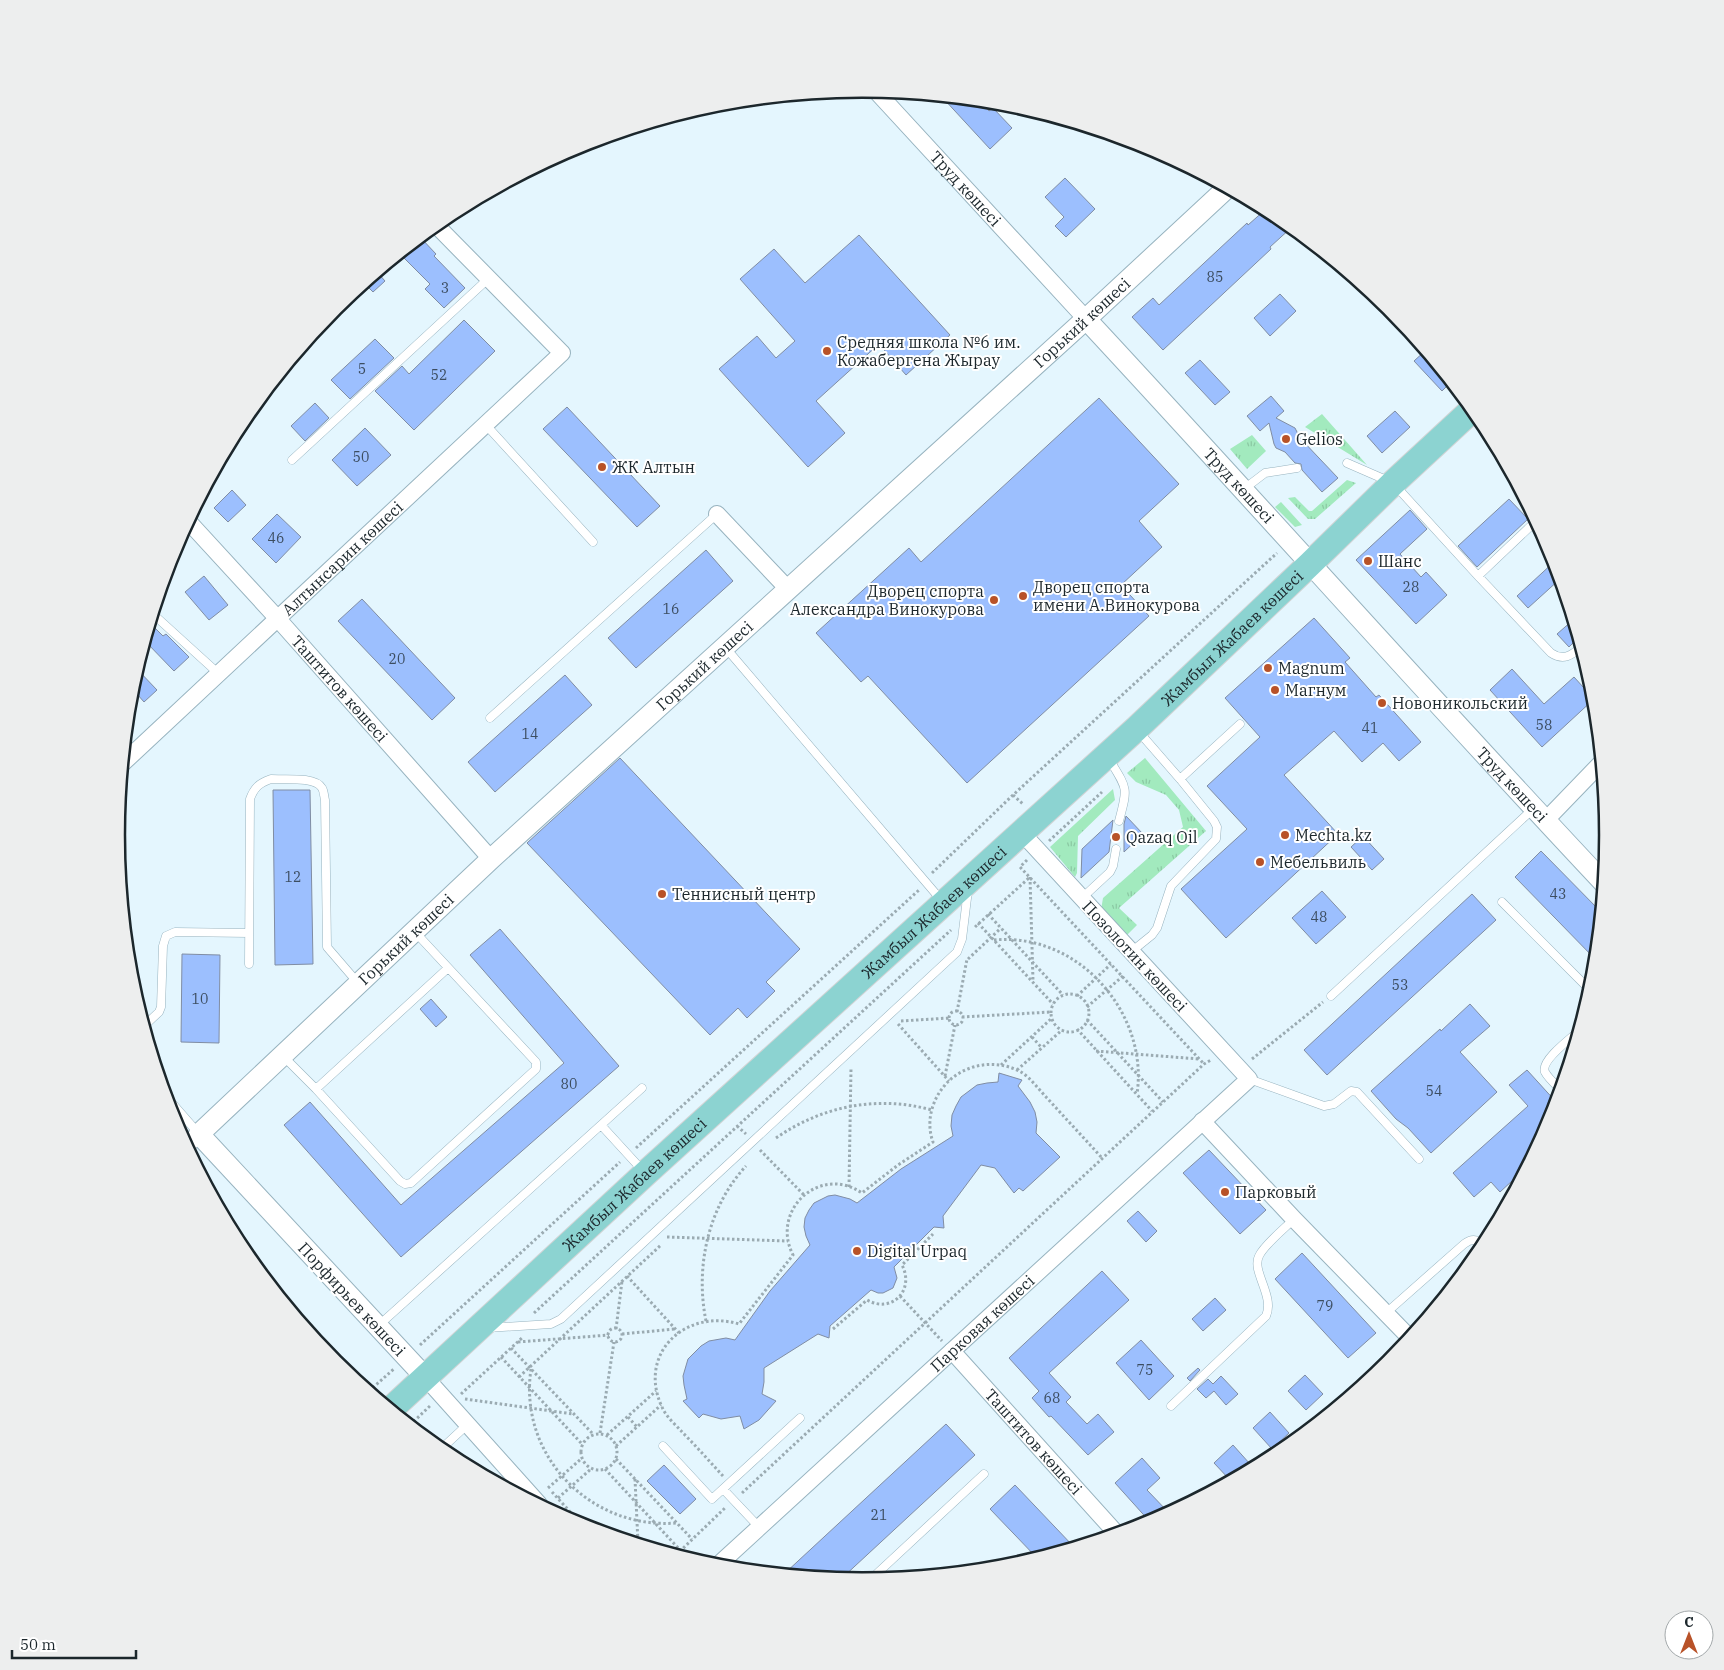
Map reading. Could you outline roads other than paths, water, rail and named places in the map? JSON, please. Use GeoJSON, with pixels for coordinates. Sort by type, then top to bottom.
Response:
{"type":"FeatureCollection","features":[{"type":"Feature","properties":{"kind":"main road","name":"Жамбыл Жабаев көшесі"},"geometry":{"type":"LineString","coordinates":[[395,1405],[646,1173],[944,902],[970,879],[1030,842],[1107,755],[1467,414]]}},
{"type":"Feature","properties":{"kind":"street","name":"Труд көшесі"},"geometry":{"type":"LineString","coordinates":[[882,98],[1244,489],[1539,815],[1598,877]]}},
{"type":"Feature","properties":{"kind":"street","name":"Горький көшесі"},"geometry":{"type":"LineString","coordinates":[[193,1140],[491,859],[1086,319],[1223,192]]}},
{"type":"Feature","properties":{"kind":"street"},"geometry":{"type":"LineString","coordinates":[[441,230],[488,279]]}},
{"type":"Feature","properties":{"kind":"street","name":"Алтынсарин көшесі"},"geometry":{"type":"LineString","coordinates":[[129,757],[562,353],[488,279]]}},
{"type":"Feature","properties":{"kind":"street"},"geometry":{"type":"LineString","coordinates":[[717,514],[788,589]]}},
{"type":"Feature","properties":{"kind":"street","name":"Таштитов көшесі"},"geometry":{"type":"LineString","coordinates":[[193,526],[278,619],[491,859]]}},
{"type":"Feature","properties":{"kind":"street"},"geometry":{"type":"LineString","coordinates":[[1539,815],[1596,767]]}},
{"type":"Feature","properties":{"kind":"street","name":"Позолотин көшесі"},"geometry":{"type":"LineString","coordinates":[[1030,842],[1244,1074]]}},
{"type":"Feature","properties":{"kind":"street","name":"Парковая көшесі"},"geometry":{"type":"LineString","coordinates":[[725,1559],[1202,1121],[1244,1074]]}},
{"type":"Feature","properties":{"kind":"street"},"geometry":{"type":"LineString","coordinates":[[1202,1121],[1405,1333]]}},
{"type":"Feature","properties":{"kind":"street","name":"Порфирьев көшесі"},"geometry":{"type":"LineString","coordinates":[[193,1140],[378,1326],[524,1490]]}},
{"type":"Feature","properties":{"kind":"street","name":"Таштитов көшесі"},"geometry":{"type":"LineString","coordinates":[[952,1351],[1112,1528]]}},
{"type":"Feature","properties":{"kind":"lane"},"geometry":{"type":"LineString","coordinates":[[292,460],[488,279]]}},
{"type":"Feature","properties":{"kind":"lane"},"geometry":{"type":"LineString","coordinates":[[486,425],[593,542]]}},
{"type":"Feature","properties":{"kind":"lane"},"geometry":{"type":"LineString","coordinates":[[1346,464],[1393,483],[1551,653],[1557,657],[1564,658],[1576,651]]}},
{"type":"Feature","properties":{"kind":"lane"},"geometry":{"type":"LineString","coordinates":[[1244,489],[1265,473],[1297,468]]}},
{"type":"Feature","properties":{"kind":"lane"},"geometry":{"type":"LineString","coordinates":[[490,718],[717,514]]}},
{"type":"Feature","properties":{"kind":"lane"},"geometry":{"type":"LineString","coordinates":[[1478,576],[1531,526]]}},
{"type":"Feature","properties":{"kind":"lane"},"geometry":{"type":"LineString","coordinates":[[158,618],[219,674]]}},
{"type":"Feature","properties":{"kind":"lane"},"geometry":{"type":"LineString","coordinates":[[724,646],[944,902]]}},
{"type":"Feature","properties":{"kind":"lane"},"geometry":{"type":"LineString","coordinates":[[1180,779],[1240,724]]}},
{"type":"Feature","properties":{"kind":"lane"},"geometry":{"type":"LineString","coordinates":[[1131,952],[1152,935],[1171,886],[1216,839],[1217,827],[1180,779],[1136,729]]}},
{"type":"Feature","properties":{"kind":"lane"},"geometry":{"type":"LineString","coordinates":[[1107,755],[1124,783],[1124,803],[1118,821]]}},
{"type":"Feature","properties":{"kind":"lane"},"geometry":{"type":"LineString","coordinates":[[249,964],[249,806],[252,792],[259,784],[271,779],[310,780],[322,788],[325,800],[327,947],[358,983]]}},
{"type":"Feature","properties":{"kind":"lane"},"geometry":{"type":"LineString","coordinates":[[1331,996],[1539,815]]}},
{"type":"Feature","properties":{"kind":"lane"},"geometry":{"type":"LineString","coordinates":[[1082,898],[1110,872],[1116,849]]}},
{"type":"Feature","properties":{"kind":"lane"},"geometry":{"type":"LineString","coordinates":[[478,1328],[545,1324],[561,1319],[957,952],[962,939],[970,879]]}},
{"type":"Feature","properties":{"kind":"lane"},"geometry":{"type":"LineString","coordinates":[[1502,902],[1584,984]]}},
{"type":"Feature","properties":{"kind":"lane"},"geometry":{"type":"LineString","coordinates":[[282,1055],[316,1089],[400,1181],[405,1184],[411,1183],[536,1069],[536,1062],[414,930]]}},
{"type":"Feature","properties":{"kind":"lane"},"geometry":{"type":"LineString","coordinates":[[149,1021],[159,1012],[161,1007],[163,946],[166,936],[175,932],[249,933]]}},
{"type":"Feature","properties":{"kind":"lane"},"geometry":{"type":"LineString","coordinates":[[316,1089],[448,968]]}},
{"type":"Feature","properties":{"kind":"lane"},"geometry":{"type":"LineString","coordinates":[[1556,1084],[1544,1067],[1546,1062],[1570,1040]]}},
{"type":"Feature","properties":{"kind":"lane"},"geometry":{"type":"LineString","coordinates":[[1244,1074],[1324,1106],[1334,1104],[1351,1092],[1357,1092],[1419,1159]]}},
{"type":"Feature","properties":{"kind":"lane"},"geometry":{"type":"LineString","coordinates":[[378,1326],[642,1088]]}},
{"type":"Feature","properties":{"kind":"lane"},"geometry":{"type":"LineString","coordinates":[[601,1125],[646,1173]]}},
{"type":"Feature","properties":{"kind":"lane"},"geometry":{"type":"LineString","coordinates":[[1171,1406],[1266,1316],[1269,1305],[1257,1259],[1262,1251],[1294,1219]]}},
{"type":"Feature","properties":{"kind":"lane"},"geometry":{"type":"LineString","coordinates":[[1386,1313],[1464,1244],[1478,1240]]}},
{"type":"Feature","properties":{"kind":"lane"},"geometry":{"type":"LineString","coordinates":[[663,1446],[712,1499],[800,1418]]}},
{"type":"Feature","properties":{"kind":"lane"},"geometry":{"type":"LineString","coordinates":[[446,1444],[467,1425]]}},
{"type":"Feature","properties":{"kind":"lane"},"geometry":{"type":"LineString","coordinates":[[879,1572],[984,1474]]}},
{"type":"Feature","properties":{"kind":"lane"},"geometry":{"type":"LineString","coordinates":[[727,1486],[759,1527]]}},
{"type":"Feature","properties":{"kind":"place","name":"Средняя школа №6 им. Кожабергена Жырау"},"geometry":{"type":"Point","coordinates":[827,351]}},
{"type":"Feature","properties":{"kind":"place","name":"Gelios"},"geometry":{"type":"Point","coordinates":[1286,439]}},
{"type":"Feature","properties":{"kind":"place","name":"ЖК Алтын"},"geometry":{"type":"Point","coordinates":[602,467]}},
{"type":"Feature","properties":{"kind":"place","name":"Шанс"},"geometry":{"type":"Point","coordinates":[1368,561]}},
{"type":"Feature","properties":{"kind":"place","name":"Дворец спорта имени А.Винокурова"},"geometry":{"type":"Point","coordinates":[1023,596]}},
{"type":"Feature","properties":{"kind":"place","name":"Дворец спорта Александра Винокурова"},"geometry":{"type":"Point","coordinates":[994,600]}},
{"type":"Feature","properties":{"kind":"place","name":"Magnum"},"geometry":{"type":"Point","coordinates":[1268,668]}},
{"type":"Feature","properties":{"kind":"place","name":"Магнум"},"geometry":{"type":"Point","coordinates":[1275,690]}},
{"type":"Feature","properties":{"kind":"place","name":"Новоникольский"},"geometry":{"type":"Point","coordinates":[1382,703]}},
{"type":"Feature","properties":{"kind":"place","name":"Mechta.kz"},"geometry":{"type":"Point","coordinates":[1285,835]}},
{"type":"Feature","properties":{"kind":"place","name":"Qazaq Oil"},"geometry":{"type":"Point","coordinates":[1116,837]}},
{"type":"Feature","properties":{"kind":"place","name":"Мебельвиль"},"geometry":{"type":"Point","coordinates":[1260,862]}},
{"type":"Feature","properties":{"kind":"place","name":"Теннисный центр"},"geometry":{"type":"Point","coordinates":[662,894]}},
{"type":"Feature","properties":{"kind":"place","name":"Парковый"},"geometry":{"type":"Point","coordinates":[1225,1192]}},
{"type":"Feature","properties":{"kind":"place","name":"Digital Urpaq"},"geometry":{"type":"Point","coordinates":[857,1251]}}]}
